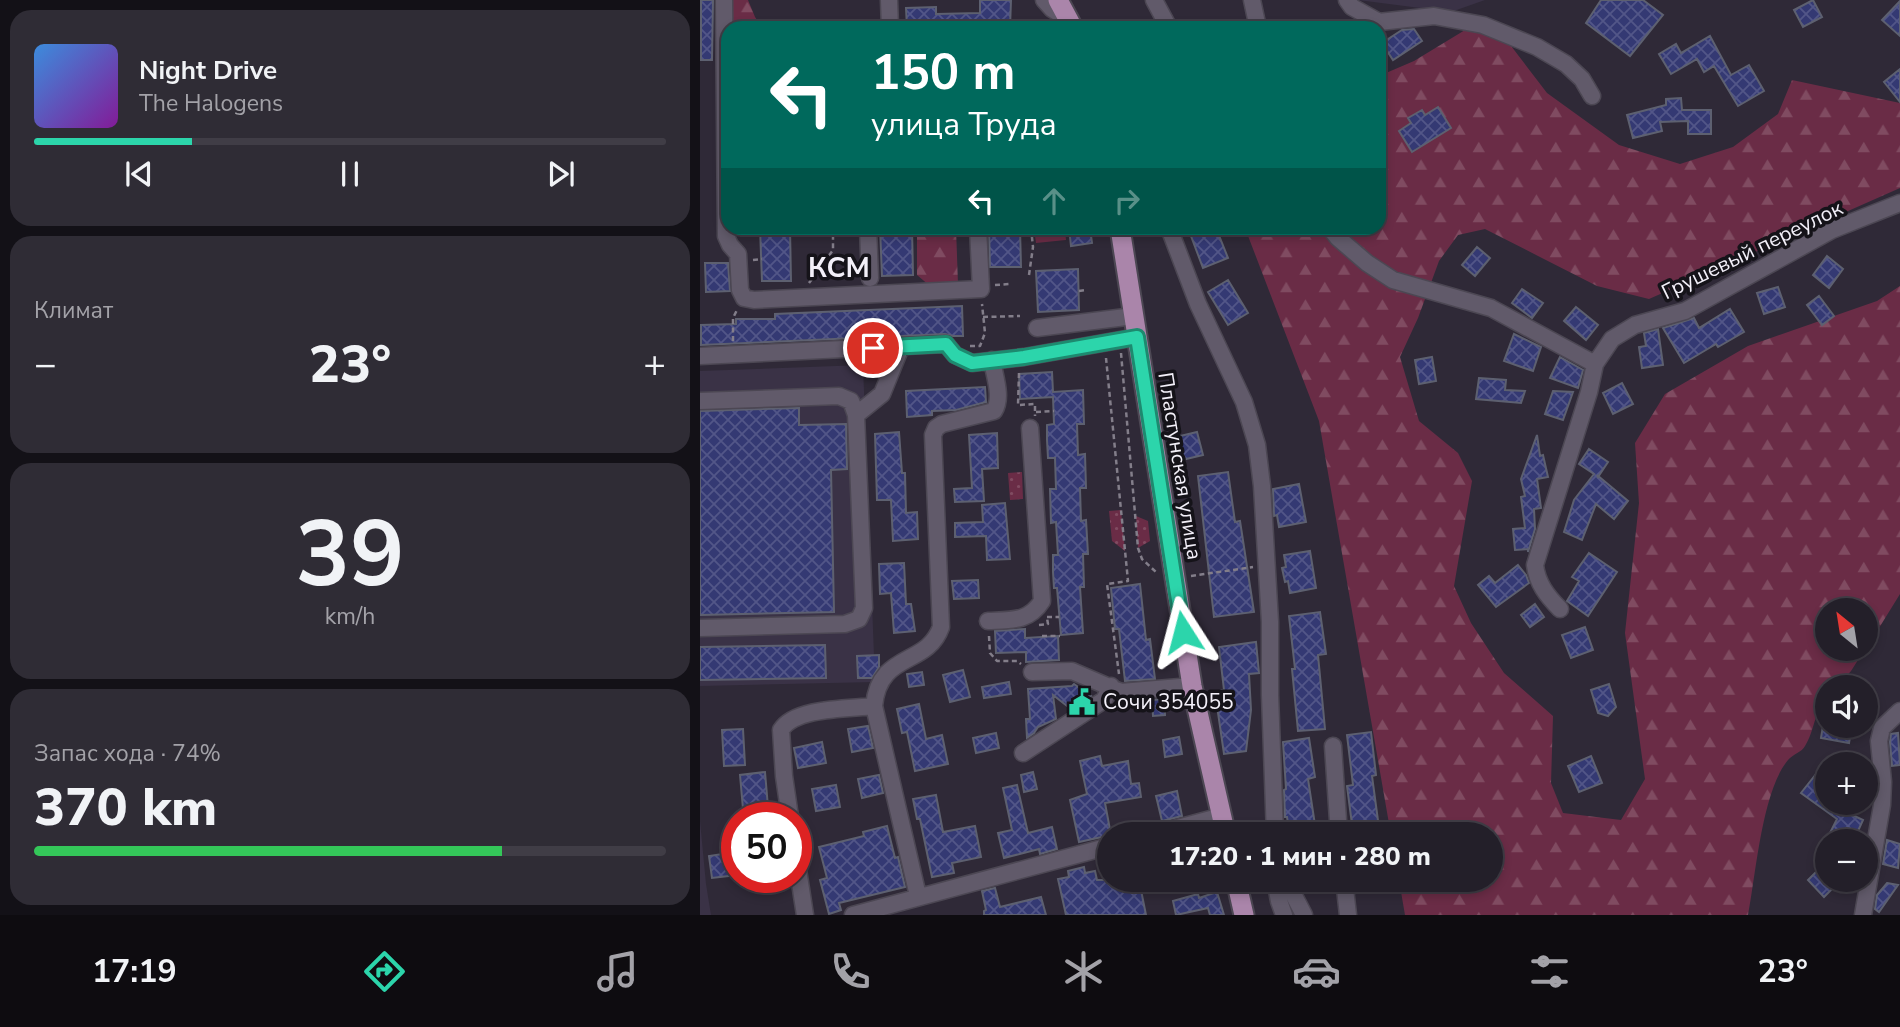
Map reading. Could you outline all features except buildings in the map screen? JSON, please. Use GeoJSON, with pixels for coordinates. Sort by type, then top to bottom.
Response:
{"type":"FeatureCollection","features":[{"type":"Feature","properties":{"kind":"main road"},"geometry":{"type":"LineString","coordinates":[[1058,0],[1069,21]]}},
{"type":"Feature","properties":{"kind":"main road","name":"Пластунская улица"},"geometry":{"type":"LineString","coordinates":[[1121,235],[1134,316],[1120,340],[1223,822]]}},
{"type":"Feature","properties":{"kind":"main road"},"geometry":{"type":"LineString","coordinates":[[1239,892],[1244,915]]}},
{"type":"Feature","properties":{"kind":"street"},"geometry":{"type":"LineString","coordinates":[[724,0],[724,21]]}},
{"type":"Feature","properties":{"kind":"street"},"geometry":{"type":"LineString","coordinates":[[889,0],[890,21]]}},
{"type":"Feature","properties":{"kind":"street"},"geometry":{"type":"LineString","coordinates":[[1044,0],[1067,21]]}},
{"type":"Feature","properties":{"kind":"street"},"geometry":{"type":"LineString","coordinates":[[1154,0],[1165,21]]}},
{"type":"Feature","properties":{"kind":"street"},"geometry":{"type":"LineString","coordinates":[[1252,0],[1256,21]]}},
{"type":"Feature","properties":{"kind":"street"},"geometry":{"type":"LineString","coordinates":[[1347,0],[1352,8],[1376,21]]}},
{"type":"Feature","properties":{"kind":"street"},"geometry":{"type":"LineString","coordinates":[[1386,21],[1434,16],[1483,25],[1537,47],[1566,64],[1582,79],[1592,96]]}},
{"type":"Feature","properties":{"kind":"street","name":"Грушевый переулок"},"geometry":{"type":"LineString","coordinates":[[1560,609],[1542,588],[1535,565],[1589,392],[1595,364],[1612,338],[1635,325],[1685,311],[1832,230],[1900,203]]}},
{"type":"Feature","properties":{"kind":"street"},"geometry":{"type":"LineString","coordinates":[[868,235],[870,278]]}},
{"type":"Feature","properties":{"kind":"street"},"geometry":{"type":"LineString","coordinates":[[727,237],[738,254],[740,290],[744,298],[754,300],[981,289],[978,235]]}},
{"type":"Feature","properties":{"kind":"street"},"geometry":{"type":"LineString","coordinates":[[1172,235],[1198,304],[1244,402],[1257,445],[1270,622],[1275,822]]}},
{"type":"Feature","properties":{"kind":"street"},"geometry":{"type":"LineString","coordinates":[[1336,235],[1367,263],[1393,280],[1491,308],[1595,364]]}},
{"type":"Feature","properties":{"kind":"street"},"geometry":{"type":"LineString","coordinates":[[1037,328],[1134,316]]}},
{"type":"Feature","properties":{"kind":"street"},"geometry":{"type":"LineString","coordinates":[[700,355],[946,344],[955,355],[972,363],[1120,340]]}},
{"type":"Feature","properties":{"kind":"street"},"geometry":{"type":"LineString","coordinates":[[856,415],[882,394],[901,347]]}},
{"type":"Feature","properties":{"kind":"street"},"geometry":{"type":"LineString","coordinates":[[918,896],[874,706],[875,695],[884,676],[893,666],[923,652],[937,639],[941,627],[933,435],[936,428],[943,424],[994,411],[998,406],[999,397],[992,360]]}},
{"type":"Feature","properties":{"kind":"street"},"geometry":{"type":"LineString","coordinates":[[700,401],[839,396],[851,401],[856,415],[864,608],[859,619],[845,624],[700,628]]}},
{"type":"Feature","properties":{"kind":"street"},"geometry":{"type":"LineString","coordinates":[[988,621],[1018,620],[1035,611],[1042,601],[1033,420]]}},
{"type":"Feature","properties":{"kind":"street"},"geometry":{"type":"LineString","coordinates":[[1032,672],[1072,671],[1116,689],[1192,686]]}},
{"type":"Feature","properties":{"kind":"street"},"geometry":{"type":"LineString","coordinates":[[1023,753],[1104,701],[1116,689]]}},
{"type":"Feature","properties":{"kind":"street"},"geometry":{"type":"LineString","coordinates":[[788,802],[781,730],[785,724],[808,713],[874,706]]}},
{"type":"Feature","properties":{"kind":"street"},"geometry":{"type":"LineString","coordinates":[[1863,915],[1882,805],[1879,741],[1882,728],[1900,711]]}},
{"type":"Feature","properties":{"kind":"street"},"geometry":{"type":"LineString","coordinates":[[1334,746],[1338,822]]}},
{"type":"Feature","properties":{"kind":"street"},"geometry":{"type":"LineString","coordinates":[[1883,782],[1900,787]]}},
{"type":"Feature","properties":{"kind":"street"},"geometry":{"type":"LineString","coordinates":[[853,915],[1097,849]]}},
{"type":"Feature","properties":{"kind":"street"},"geometry":{"type":"LineString","coordinates":[[1277,892],[1284,915]]}},
{"type":"Feature","properties":{"kind":"street"},"geometry":{"type":"LineString","coordinates":[[1292,892],[1304,915]]}},
{"type":"Feature","properties":{"kind":"street"},"geometry":{"type":"LineString","coordinates":[[1345,892],[1348,915]]}},
{"type":"Feature","properties":{"kind":"street"},"geometry":{"type":"LineString","coordinates":[[802,893],[805,915]]}},
{"type":"Feature","properties":{"kind":"path"},"geometry":{"type":"LineString","coordinates":[[727,237],[760,235]]}},
{"type":"Feature","properties":{"kind":"path"},"geometry":{"type":"LineString","coordinates":[[800,298],[833,250],[833,235]]}},
{"type":"Feature","properties":{"kind":"path"},"geometry":{"type":"LineString","coordinates":[[1029,275],[1032,235]]}},
{"type":"Feature","properties":{"kind":"path"},"geometry":{"type":"LineString","coordinates":[[946,344],[980,346],[985,333],[981,289]]}},
{"type":"Feature","properties":{"kind":"path"},"geometry":{"type":"LineString","coordinates":[[1079,291],[1086,290]]}},
{"type":"Feature","properties":{"kind":"path"},"geometry":{"type":"LineString","coordinates":[[734,354],[733,318],[744,298]]}},
{"type":"Feature","properties":{"kind":"path"},"geometry":{"type":"LineString","coordinates":[[983,317],[1020,316]]}},
{"type":"Feature","properties":{"kind":"path"},"geometry":{"type":"LineString","coordinates":[[1120,340],[1138,548],[1142,559],[1164,579]]}},
{"type":"Feature","properties":{"kind":"path"},"geometry":{"type":"LineString","coordinates":[[1116,689],[1107,584],[1128,581],[1120,340]]}},
{"type":"Feature","properties":{"kind":"path"},"geometry":{"type":"LineString","coordinates":[[1033,420],[1054,411]]}},
{"type":"Feature","properties":{"kind":"path"},"geometry":{"type":"LineString","coordinates":[[1187,576],[1241,569]]}},
{"type":"Feature","properties":{"kind":"path"},"geometry":{"type":"LineString","coordinates":[[1047,617],[1059,617]]}},
{"type":"Feature","properties":{"kind":"path"},"geometry":{"type":"LineString","coordinates":[[1042,637],[1060,636]]}},
{"type":"Feature","properties":{"kind":"path"},"geometry":{"type":"LineString","coordinates":[[990,653],[997,661],[1017,661],[1032,672]]}},
{"type":"Feature","properties":{"kind":"shaded area"},"geometry":{"type":"Polygon","coordinates":[[[1358,0],[1485,0],[1451,12],[1358,0]]]}},
{"type":"Feature","properties":{"kind":"shaded area"},"geometry":{"type":"Polygon","coordinates":[[[863,365],[875,682],[700,686],[700,371],[863,365]]]}},
{"type":"Feature","properties":{"kind":"shaded area"},"geometry":{"type":"Polygon","coordinates":[[[700,821],[706,884],[711,915],[700,915],[700,821]]]}},
{"type":"Feature","properties":{"kind":"green space"},"geometry":{"type":"Polygon","coordinates":[[[729,0],[748,0],[758,21],[730,21],[729,0]]]}},
{"type":"Feature","properties":{"kind":"green space"},"geometry":{"type":"Polygon","coordinates":[[[1470,27],[1505,38],[1547,93],[1619,145],[1680,164],[1733,147],[1778,114],[1792,80],[1900,103],[1900,188],[1649,299],[1597,286],[1485,229],[1458,235],[1439,261],[1400,357],[1419,421],[1458,453],[1472,481],[1454,586],[1471,623],[1504,673],[1553,716],[1551,783],[1563,813],[1621,820],[1645,779],[1625,633],[1639,503],[1635,443],[1665,394],[1748,346],[1877,301],[1900,286],[1900,594],[1878,630],[1878,598],[1815,598],[1815,662],[1857,662],[1847,675],[1815,675],[1815,722],[1805,746],[1788,760],[1772,792],[1757,856],[1748,915],[1405,915],[1401,892],[1503,892],[1503,822],[1389,822],[1319,421],[1248,235],[1386,235],[1386,73],[1414,61],[1470,27]]]}},
{"type":"Feature","properties":{"kind":"green space"},"geometry":{"type":"Polygon","coordinates":[[[917,235],[956,235],[958,284],[930,286],[917,275],[917,235]]]}},
{"type":"Feature","properties":{"kind":"green space"},"geometry":{"type":"Polygon","coordinates":[[[1035,235],[1066,235],[1066,240],[1036,243],[1035,235]]]}},
{"type":"Feature","properties":{"kind":"green space"},"geometry":{"type":"Polygon","coordinates":[[[1022,472],[1023,499],[1010,500],[1008,473],[1022,472]]]}},
{"type":"Feature","properties":{"kind":"green space"},"geometry":{"type":"Polygon","coordinates":[[[1121,510],[1125,551],[1112,541],[1109,511],[1121,510]]]}},
{"type":"Feature","properties":{"kind":"green space"},"geometry":{"type":"Polygon","coordinates":[[[1136,516],[1148,521],[1150,541],[1138,548],[1136,516]]]}},
{"type":"Feature","properties":{"kind":"place","name":"Сочи 354055"},"geometry":{"type":"Point","coordinates":[1082,702]}},
{"type":"Feature","properties":{"kind":"district","name":"КСМ"},"geometry":{"type":"Point","coordinates":[839,268]}},
{"type":"Feature","properties":{"kind":"route"},"geometry":{"type":"LineString","coordinates":[[873,348],[946,344],[955,355],[972,363],[1024,357],[1137,337],[1183,632]]}}]}
